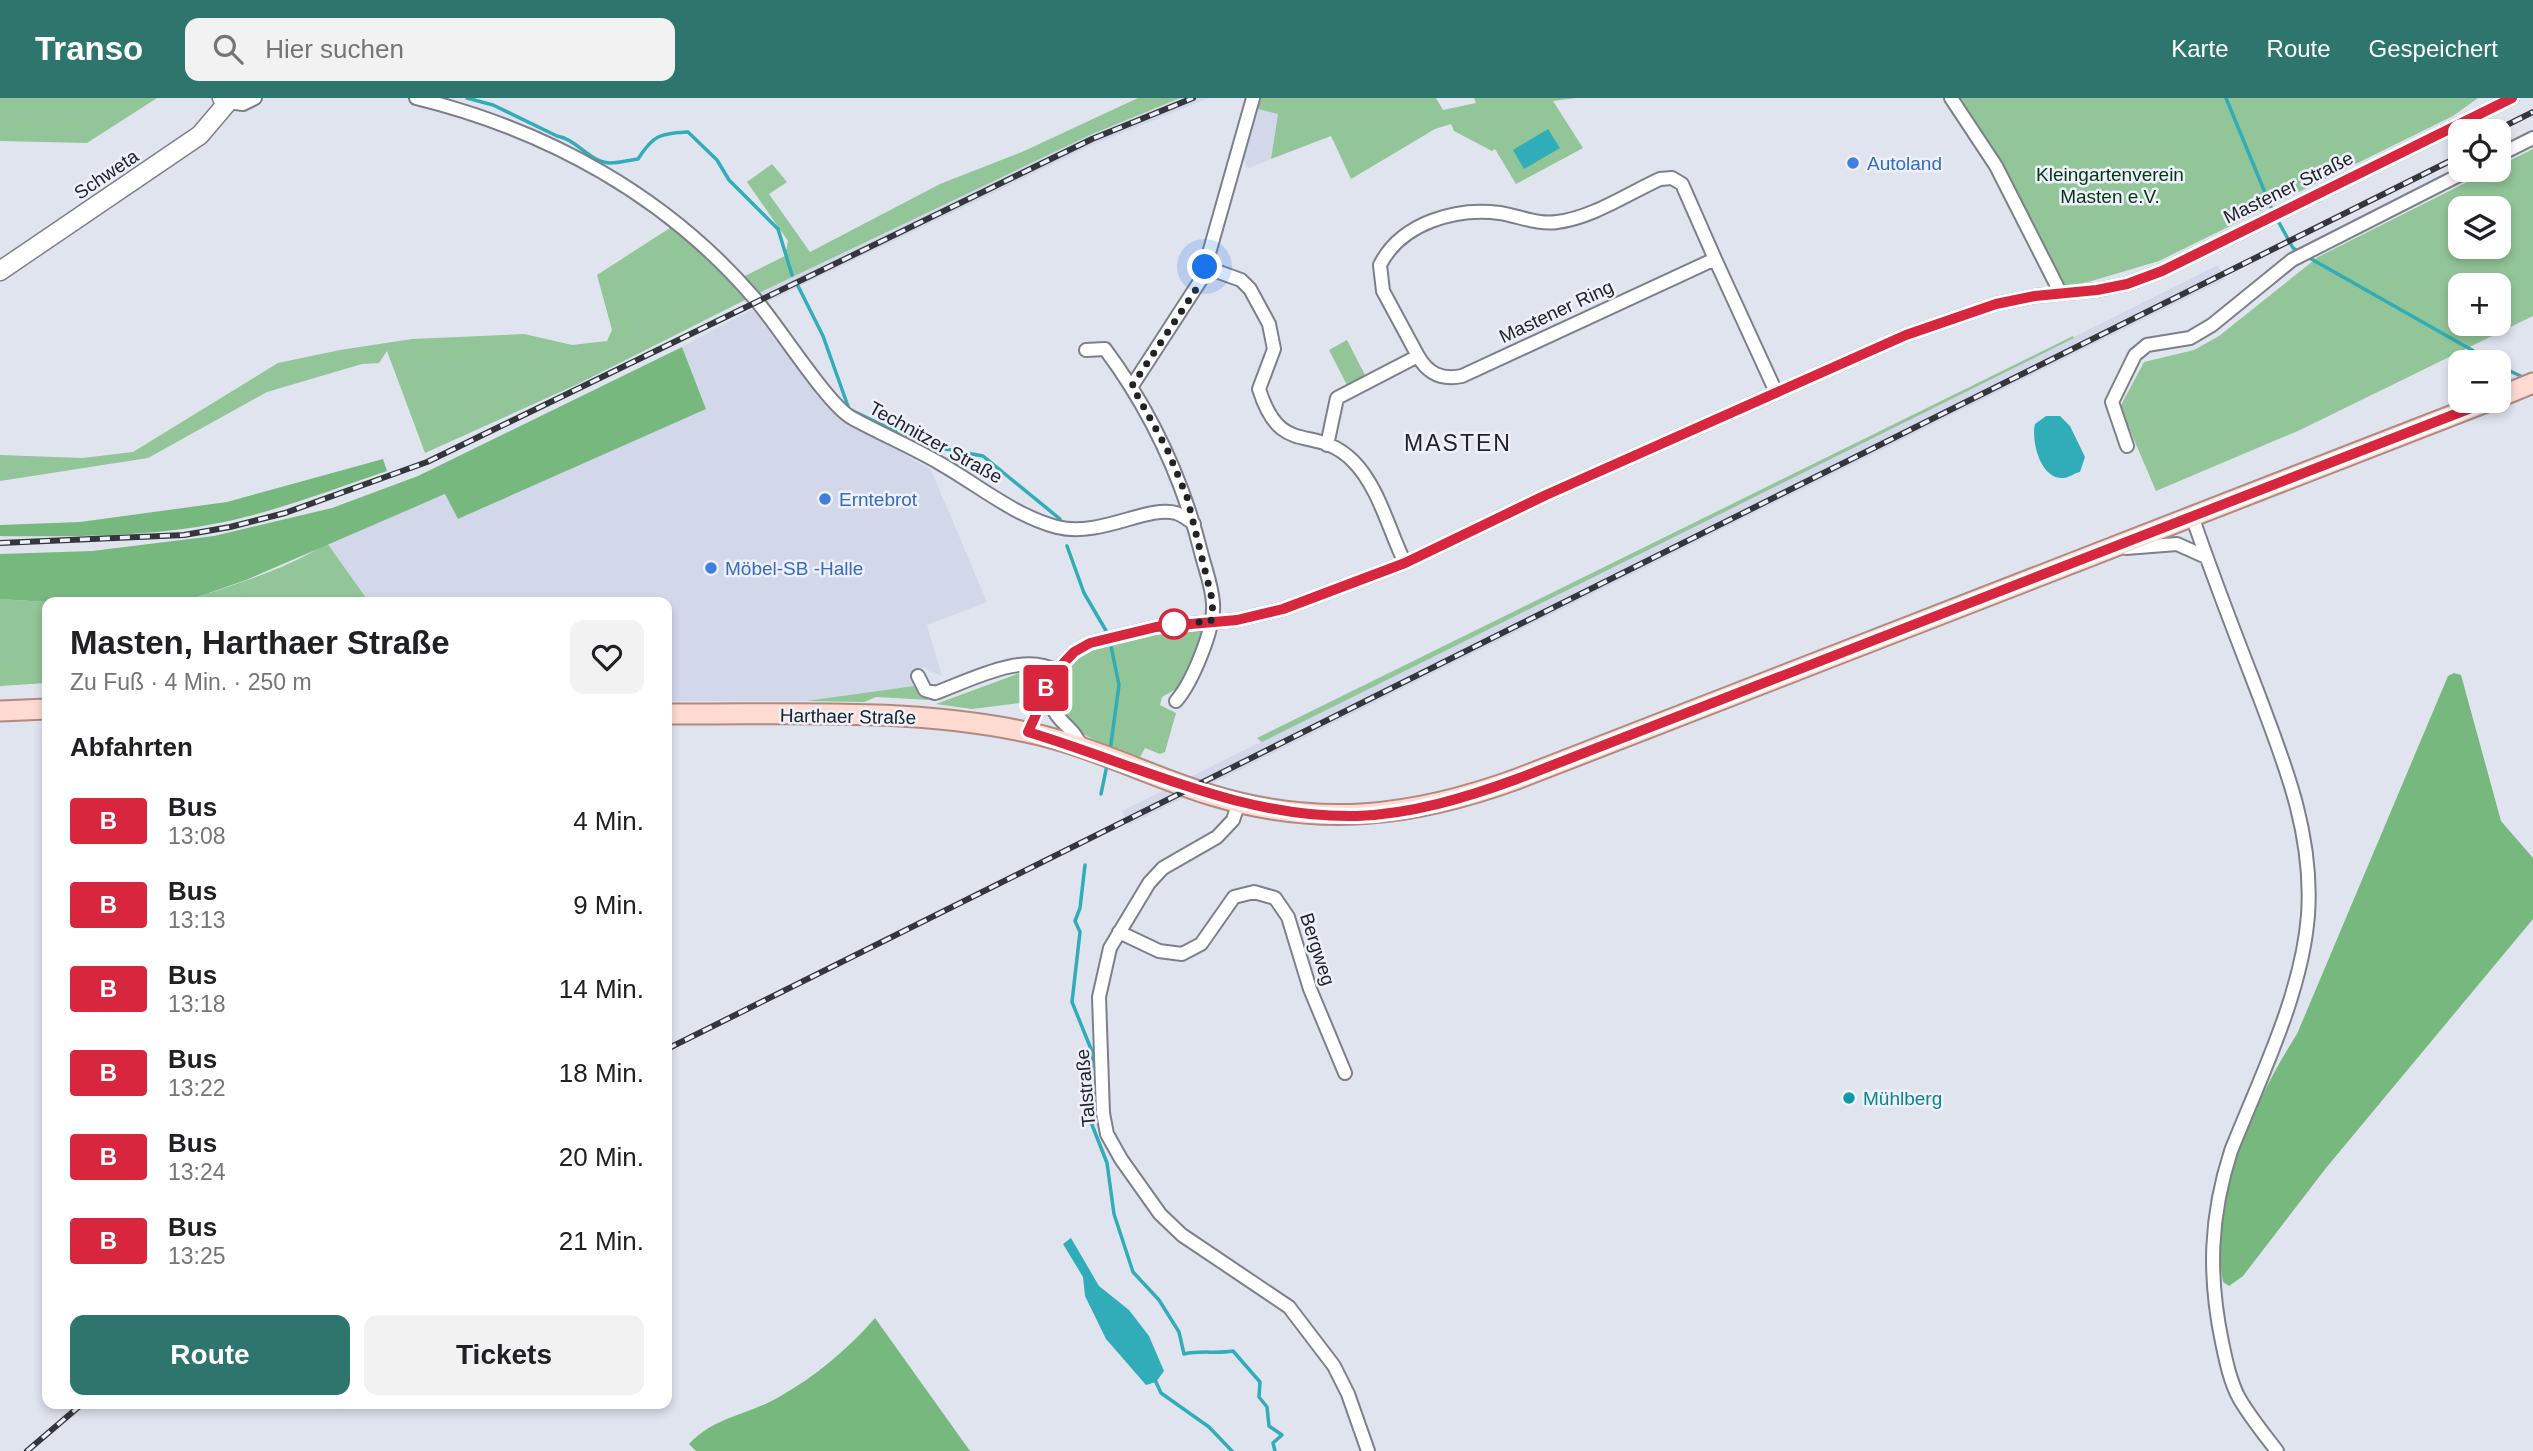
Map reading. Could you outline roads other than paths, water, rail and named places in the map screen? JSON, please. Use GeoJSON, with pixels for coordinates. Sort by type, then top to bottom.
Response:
{"type":"FeatureCollection","features":[{"type":"Feature","properties":{"kind":"main road","name":"Harthaer Straße"},"geometry":{"type":"LineString","coordinates":[[672,714],[901,716],[971,722],[1028,732],[1239,802],[1296,813],[1356,816],[1444,803],[1517,779],[2457,413]]}},
{"type":"Feature","properties":{"kind":"main road"},"geometry":{"type":"LineString","coordinates":[[0,710],[42,709]]}},
{"type":"Feature","properties":{"kind":"street"},"geometry":{"type":"LineString","coordinates":[[225,100],[243,104],[255,98]]}},
{"type":"Feature","properties":{"kind":"street","name":"Technitzer Straße"},"geometry":{"type":"LineString","coordinates":[[416,98],[492,120],[554,146],[646,198],[713,253],[756,300],[839,405],[855,419],[908,445],[1042,523],[1060,528],[1097,528],[1164,512],[1177,513],[1194,524]]}},
{"type":"Feature","properties":{"kind":"street"},"geometry":{"type":"LineString","coordinates":[[1132,386],[1197,288],[1253,98]]}},
{"type":"Feature","properties":{"kind":"street"},"geometry":{"type":"LineString","coordinates":[[1028,732],[1056,671],[1074,652],[1109,637],[1247,618],[1283,609],[1405,563],[1546,495],[1847,359],[1969,312],[2016,299],[2056,294],[2057,286],[1996,166],[1951,98]]}},
{"type":"Feature","properties":{"kind":"street","name":"Mastener Straße"},"geometry":{"type":"LineString","coordinates":[[2056,294],[2127,284],[2512,98]]}},
{"type":"Feature","properties":{"kind":"street","name":"Schweta"},"geometry":{"type":"LineString","coordinates":[[0,271],[200,135],[225,100]]}},
{"type":"Feature","properties":{"kind":"street"},"geometry":{"type":"LineString","coordinates":[[2511,149],[2533,138]]}},
{"type":"Feature","properties":{"kind":"street","name":"Mastener Ring"},"geometry":{"type":"LineString","coordinates":[[1715,259],[1462,376],[1449,379],[1436,375],[1418,356],[1383,291],[1380,264],[1399,239],[1435,219],[1474,212],[1555,223],[1572,220],[1660,179],[1672,178],[1682,184],[1776,392]]}},
{"type":"Feature","properties":{"kind":"street"},"geometry":{"type":"LineString","coordinates":[[2127,446],[2112,402],[2135,355],[2147,345],[2190,338],[2212,325],[2292,260],[2310,249],[2448,180]]}},
{"type":"Feature","properties":{"kind":"street"},"geometry":{"type":"LineString","coordinates":[[1205,267],[1241,280],[1250,289],[1269,324],[1274,349],[1259,389],[1271,419],[1279,429],[1342,452],[1365,475],[1405,563]]}},
{"type":"Feature","properties":{"kind":"street"},"geometry":{"type":"LineString","coordinates":[[1086,350],[1105,349],[1132,386],[1167,449],[1194,524],[1213,603],[1211,621],[1187,688],[1176,701]]}},
{"type":"Feature","properties":{"kind":"street"},"geometry":{"type":"LineString","coordinates":[[1327,445],[1337,398],[1418,356]]}},
{"type":"Feature","properties":{"kind":"street"},"geometry":{"type":"LineString","coordinates":[[2192,516],[2298,804],[2306,848],[2308,915],[2300,964],[2228,1161],[2211,1240],[2215,1304],[2232,1383],[2255,1422],[2277,1451]]}},
{"type":"Feature","properties":{"kind":"street"},"geometry":{"type":"LineString","coordinates":[[2086,556],[2170,544],[2190,547],[2206,557]]}},
{"type":"Feature","properties":{"kind":"street","name":"Harthaer Straße"},"geometry":{"type":"LineString","coordinates":[[918,676],[925,690],[935,693],[1016,664],[1032,662],[1056,671]]}},
{"type":"Feature","properties":{"kind":"street"},"geometry":{"type":"LineString","coordinates":[[1048,684],[1053,712],[1099,754]]}},
{"type":"Feature","properties":{"kind":"street","name":"Talstraße"},"geometry":{"type":"LineString","coordinates":[[1239,802],[1233,820],[1217,837],[1163,868],[1149,883],[1110,948],[1099,998],[1103,1113],[1107,1133],[1160,1214],[1182,1235],[1275,1295],[1289,1307],[1334,1366],[1348,1394],[1368,1451]]}},
{"type":"Feature","properties":{"kind":"street","name":"Bergweg"},"geometry":{"type":"LineString","coordinates":[[1119,932],[1159,951],[1182,954],[1201,944],[1234,897],[1254,892],[1275,898],[1288,917],[1310,989],[1345,1073]]}},
{"type":"Feature","properties":{"kind":"water"},"geometry":{"type":"Polygon","coordinates":[[[1548,129],[1560,148],[1524,169],[1513,150],[1548,129]]]}},
{"type":"Feature","properties":{"kind":"water"},"geometry":{"type":"Polygon","coordinates":[[[2046,416],[2060,416],[2070,426],[2085,457],[2080,472],[2066,478],[2056,477],[2043,466],[2036,449],[2034,431],[2035,424],[2046,416]]]}},
{"type":"Feature","properties":{"kind":"water"},"geometry":{"type":"Polygon","coordinates":[[[1071,1238],[1099,1286],[1129,1310],[1149,1336],[1164,1371],[1156,1382],[1146,1385],[1106,1339],[1085,1296],[1083,1277],[1063,1244],[1071,1238]]]}},
{"type":"Feature","properties":{"kind":"waterway"},"geometry":{"type":"LineString","coordinates":[[467,98],[493,105],[571,141],[603,162],[638,159],[653,140],[688,132],[717,160],[729,180],[778,229],[792,275]]}},
{"type":"Feature","properties":{"kind":"waterway"},"geometry":{"type":"LineString","coordinates":[[2226,98],[2273,212]]}},
{"type":"Feature","properties":{"kind":"waterway"},"geometry":{"type":"LineString","coordinates":[[2277,219],[2293,248],[2299,252]]}},
{"type":"Feature","properties":{"kind":"waterway"},"geometry":{"type":"LineString","coordinates":[[2306,256],[2472,350]]}},
{"type":"Feature","properties":{"kind":"waterway"},"geometry":{"type":"LineString","coordinates":[[798,286],[823,336],[849,409],[924,445],[983,456],[1060,519]]}},
{"type":"Feature","properties":{"kind":"waterway"},"geometry":{"type":"LineString","coordinates":[[2511,372],[2525,378]]}},
{"type":"Feature","properties":{"kind":"waterway"},"geometry":{"type":"LineString","coordinates":[[1067,546],[1084,593],[1108,634]]}},
{"type":"Feature","properties":{"kind":"waterway"},"geometry":{"type":"LineString","coordinates":[[1110,641],[1119,685],[1110,751]]}},
{"type":"Feature","properties":{"kind":"waterway"},"geometry":{"type":"LineString","coordinates":[[1101,794],[1107,765]]}},
{"type":"Feature","properties":{"kind":"waterway"},"geometry":{"type":"LineString","coordinates":[[1085,865],[1080,908],[1075,921],[1080,932],[1072,1002],[1093,1054],[1087,1112],[1107,1163],[1114,1214],[1133,1272],[1159,1300],[1179,1332],[1184,1354],[1233,1351],[1260,1382],[1259,1397],[1267,1407],[1269,1426],[1282,1435],[1273,1443],[1275,1451]]}},
{"type":"Feature","properties":{"kind":"waterway"},"geometry":{"type":"LineString","coordinates":[[1156,1382],[1161,1393],[1209,1427],[1232,1451]]}},
{"type":"Feature","properties":{"kind":"railway"},"geometry":{"type":"LineString","coordinates":[[0,543],[184,535],[230,527],[285,513],[427,462],[1092,139],[1193,98]]}},
{"type":"Feature","properties":{"kind":"railway"},"geometry":{"type":"LineString","coordinates":[[2511,123],[2533,112]]}},
{"type":"Feature","properties":{"kind":"railway"},"geometry":{"type":"LineString","coordinates":[[672,1047],[2448,162]]}},
{"type":"Feature","properties":{"kind":"railway"},"geometry":{"type":"LineString","coordinates":[[27,1451],[76,1409]]}},
{"type":"Feature","properties":{"kind":"place","name":"Autoland"},"geometry":{"type":"Point","coordinates":[1853,163]}},
{"type":"Feature","properties":{"kind":"place","name":"Erntebrot"},"geometry":{"type":"Point","coordinates":[825,499]}},
{"type":"Feature","properties":{"kind":"place","name":"Möbel-SB -Halle"},"geometry":{"type":"Point","coordinates":[711,568]}},
{"type":"Feature","properties":{"kind":"place","name":"Mühlberg"},"geometry":{"type":"Point","coordinates":[1849,1098]}},
{"type":"Feature","properties":{"kind":"district","name":"MASTEN"},"geometry":{"type":"Point","coordinates":[1458,443]}},
{"type":"Feature","properties":{"kind":"park label","name":"Kleingartenverein Masten e.V."},"geometry":{"type":"Point","coordinates":[2110,185]}}]}
